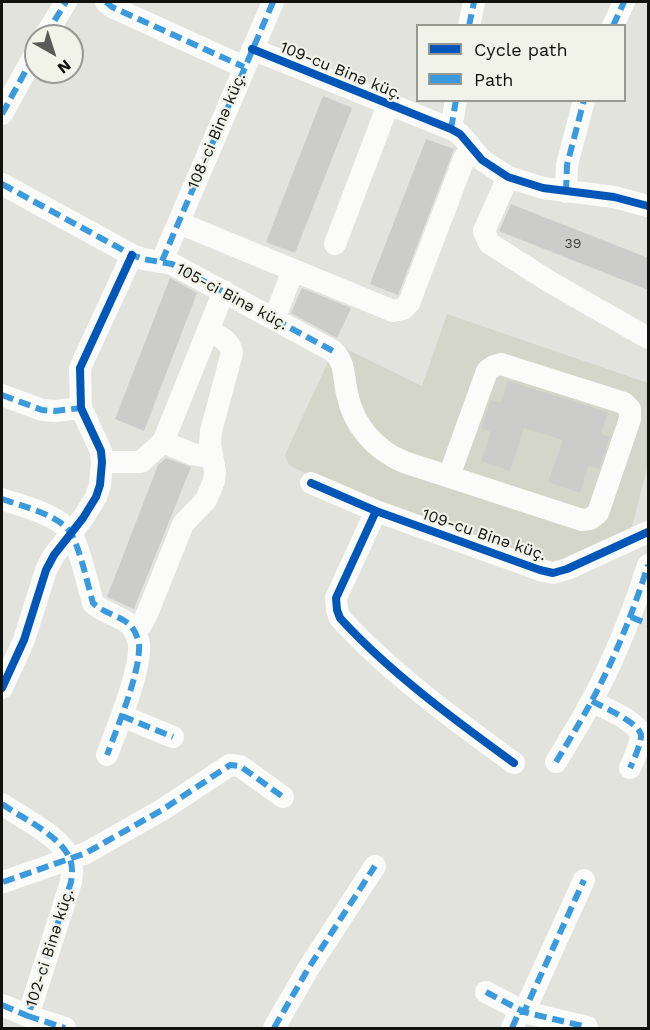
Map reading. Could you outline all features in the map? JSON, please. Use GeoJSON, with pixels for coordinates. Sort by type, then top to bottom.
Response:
{"type":"FeatureCollection","features":[{"type":"Feature","properties":{"kind":"street"},"geometry":{"type":"LineString","coordinates":[[52,24],[66,2]]}},
{"type":"Feature","properties":{"kind":"street","name":"109-cu Binə küç."},"geometry":{"type":"LineString","coordinates":[[106,2],[112,7],[248,58],[388,105],[451,129],[460,134],[482,160],[508,177],[526,184],[566,192],[614,197],[648,206]]}},
{"type":"Feature","properties":{"kind":"street","name":"108-ci Binə küç."},"geometry":{"type":"LineString","coordinates":[[162,261],[273,2]]}},
{"type":"Feature","properties":{"kind":"street"},"geometry":{"type":"LineString","coordinates":[[469,24],[474,2]]}},
{"type":"Feature","properties":{"kind":"street"},"geometry":{"type":"LineString","coordinates":[[615,24],[624,2]]}},
{"type":"Feature","properties":{"kind":"street"},"geometry":{"type":"LineString","coordinates":[[2,114],[24,74]]}},
{"type":"Feature","properties":{"kind":"street"},"geometry":{"type":"LineString","coordinates":[[451,129],[456,102]]}},
{"type":"Feature","properties":{"kind":"street"},"geometry":{"type":"LineString","coordinates":[[566,192],[567,165],[583,102]]}},
{"type":"Feature","properties":{"kind":"street"},"geometry":{"type":"LineString","coordinates":[[335,244],[388,105]]}},
{"type":"Feature","properties":{"kind":"street"},"geometry":{"type":"LineString","coordinates":[[179,223],[393,311],[403,309],[409,303],[464,159],[471,149]]}},
{"type":"Feature","properties":{"kind":"street"},"geometry":{"type":"LineString","coordinates":[[508,177],[484,231],[489,243],[550,282],[648,338]]}},
{"type":"Feature","properties":{"kind":"street","name":"105-ci Binə küç."},"geometry":{"type":"LineString","coordinates":[[2,184],[132,255],[172,264],[333,351],[341,358],[347,395],[355,417],[378,448],[404,462],[449,476]]}},
{"type":"Feature","properties":{"kind":"street"},"geometry":{"type":"LineString","coordinates":[[4,677],[24,640],[46,570],[54,555],[96,497],[100,485],[101,451],[81,408],[80,368],[132,255]]}},
{"type":"Feature","properties":{"kind":"street"},"geometry":{"type":"LineString","coordinates":[[274,319],[293,271]]}},
{"type":"Feature","properties":{"kind":"street"},"geometry":{"type":"LineString","coordinates":[[102,462],[141,462],[163,442],[224,291]]}},
{"type":"Feature","properties":{"kind":"street"},"geometry":{"type":"LineString","coordinates":[[134,631],[141,625],[147,614],[183,524],[206,500],[211,490],[215,471],[211,431],[232,353],[231,345],[208,330]]}},
{"type":"Feature","properties":{"kind":"street"},"geometry":{"type":"LineString","coordinates":[[501,364],[624,403],[630,409],[630,419],[598,513],[590,519],[582,520],[449,476],[487,372],[494,366],[501,364]]}},
{"type":"Feature","properties":{"kind":"street"},"geometry":{"type":"LineString","coordinates":[[2,395],[42,410],[81,408]]}},
{"type":"Feature","properties":{"kind":"street"},"geometry":{"type":"LineString","coordinates":[[163,442],[192,454],[212,457]]}},
{"type":"Feature","properties":{"kind":"street","name":"109-cu Binə küç."},"geometry":{"type":"LineString","coordinates":[[311,483],[376,511],[554,573],[648,532]]}},
{"type":"Feature","properties":{"kind":"street"},"geometry":{"type":"LineString","coordinates":[[2,500],[47,515],[63,524],[72,533],[93,603],[129,624],[139,642],[138,656],[122,716],[107,755]]}},
{"type":"Feature","properties":{"kind":"street"},"geometry":{"type":"LineString","coordinates":[[376,511],[336,598],[340,618],[379,656],[466,728],[514,763]]}},
{"type":"Feature","properties":{"kind":"street"},"geometry":{"type":"LineString","coordinates":[[556,762],[640,620],[648,565]]}},
{"type":"Feature","properties":{"kind":"street"},"geometry":{"type":"LineString","coordinates":[[592,701],[636,726],[641,733],[630,768]]}},
{"type":"Feature","properties":{"kind":"street"},"geometry":{"type":"LineString","coordinates":[[122,716],[173,738]]}},
{"type":"Feature","properties":{"kind":"street"},"geometry":{"type":"LineString","coordinates":[[3,882],[86,853],[162,810],[230,765],[240,766],[283,797]]}},
{"type":"Feature","properties":{"kind":"street"},"geometry":{"type":"LineString","coordinates":[[2,804],[63,846],[71,860]]}},
{"type":"Feature","properties":{"kind":"street","name":"102-ci Binə küç."},"geometry":{"type":"LineString","coordinates":[[65,1029],[28,1016],[71,882],[73,870],[71,860]]}},
{"type":"Feature","properties":{"kind":"street"},"geometry":{"type":"LineString","coordinates":[[274,1029],[308,969],[375,867]]}},
{"type":"Feature","properties":{"kind":"street"},"geometry":{"type":"LineString","coordinates":[[518,1020],[584,880]]}},
{"type":"Feature","properties":{"kind":"street"},"geometry":{"type":"LineString","coordinates":[[486,992],[518,1020],[587,1027]]}},
{"type":"Feature","properties":{"kind":"street"},"geometry":{"type":"LineString","coordinates":[[2,1005],[28,1016]]}},
{"type":"Feature","properties":{"kind":"shaded area"},"geometry":{"type":"Polygon","coordinates":[[[447,314],[648,383],[648,465],[630,534],[555,564],[313,477],[289,465],[285,455],[333,351],[338,345],[422,386],[447,314]]]}},
{"type":"Feature","properties":{"kind":"building"},"geometry":{"type":"Polygon","coordinates":[[[323,96],[352,108],[295,253],[266,242],[323,96]]]}},
{"type":"Feature","properties":{"kind":"building"},"geometry":{"type":"Polygon","coordinates":[[[426,139],[454,149],[398,295],[370,284],[426,139]]]}},
{"type":"Feature","properties":{"kind":"building"},"geometry":{"type":"Polygon","coordinates":[[[511,204],[648,258],[648,290],[499,231],[511,204]]]}},
{"type":"Feature","properties":{"kind":"building"},"geometry":{"type":"Polygon","coordinates":[[[170,278],[197,293],[144,431],[115,419],[170,278]]]}},
{"type":"Feature","properties":{"kind":"building"},"geometry":{"type":"Polygon","coordinates":[[[302,288],[351,308],[337,338],[291,313],[302,288]]]}},
{"type":"Feature","properties":{"kind":"building"},"geometry":{"type":"Polygon","coordinates":[[[508,381],[608,412],[601,434],[610,437],[599,469],[588,466],[580,493],[548,482],[563,440],[524,428],[510,471],[481,461],[491,432],[481,428],[491,400],[501,403],[508,381]]]}},
{"type":"Feature","properties":{"kind":"building"},"geometry":{"type":"Polygon","coordinates":[[[166,458],[191,467],[134,609],[107,597],[158,465],[166,458]]]}},
{"type":"Feature","properties":{"kind":"marked path"},"geometry":{"type":"LineString","coordinates":[[52,24],[66,2]]}},
{"type":"Feature","properties":{"kind":"marked path"},"geometry":{"type":"LineString","coordinates":[[106,2],[112,7],[244,67]]}},
{"type":"Feature","properties":{"kind":"marked path"},"geometry":{"type":"LineString","coordinates":[[162,261],[273,2]]}},
{"type":"Feature","properties":{"kind":"marked path"},"geometry":{"type":"LineString","coordinates":[[469,24],[474,2]]}},
{"type":"Feature","properties":{"kind":"marked path"},"geometry":{"type":"LineString","coordinates":[[614,24],[624,2]]}},
{"type":"Feature","properties":{"kind":"marked path"},"geometry":{"type":"LineString","coordinates":[[2,114],[24,74]]}},
{"type":"Feature","properties":{"kind":"marked path"},"geometry":{"type":"LineString","coordinates":[[451,129],[456,102]]}},
{"type":"Feature","properties":{"kind":"marked path"},"geometry":{"type":"LineString","coordinates":[[566,192],[567,165],[583,102]]}},
{"type":"Feature","properties":{"kind":"marked path"},"geometry":{"type":"LineString","coordinates":[[2,184],[132,255],[172,264],[333,351]]}},
{"type":"Feature","properties":{"kind":"marked path"},"geometry":{"type":"LineString","coordinates":[[2,395],[42,410],[81,408]]}},
{"type":"Feature","properties":{"kind":"marked path"},"geometry":{"type":"LineString","coordinates":[[2,499],[40,512],[67,528],[78,550],[93,603],[129,624],[137,636],[139,655],[136,669],[128,700],[107,755]]}},
{"type":"Feature","properties":{"kind":"marked path"},"geometry":{"type":"LineString","coordinates":[[556,762],[606,673],[627,625],[648,565]]}},
{"type":"Feature","properties":{"kind":"marked path"},"geometry":{"type":"LineString","coordinates":[[631,617],[648,624]]}},
{"type":"Feature","properties":{"kind":"marked path"},"geometry":{"type":"LineString","coordinates":[[592,701],[629,721],[639,731],[641,736],[637,753],[630,768]]}},
{"type":"Feature","properties":{"kind":"marked path"},"geometry":{"type":"LineString","coordinates":[[122,716],[173,737]]}},
{"type":"Feature","properties":{"kind":"marked path"},"geometry":{"type":"LineString","coordinates":[[3,882],[86,853],[162,810],[230,765],[240,766],[283,797]]}},
{"type":"Feature","properties":{"kind":"marked path"},"geometry":{"type":"LineString","coordinates":[[2,804],[50,835],[65,851],[71,862],[71,882],[28,1016],[65,1028]]}},
{"type":"Feature","properties":{"kind":"marked path"},"geometry":{"type":"LineString","coordinates":[[274,1028],[308,969],[375,866]]}},
{"type":"Feature","properties":{"kind":"marked path"},"geometry":{"type":"LineString","coordinates":[[512,1028],[519,1012],[524,1012],[584,880]]}},
{"type":"Feature","properties":{"kind":"marked path"},"geometry":{"type":"LineString","coordinates":[[486,992],[524,1012],[587,1027]]}},
{"type":"Feature","properties":{"kind":"marked path"},"geometry":{"type":"LineString","coordinates":[[2,1005],[28,1016]]}},
{"type":"Feature","properties":{"kind":"cycle path"},"geometry":{"type":"LineString","coordinates":[[252,49],[451,129],[460,134],[482,160],[508,177],[543,188],[614,197],[648,206]]}},
{"type":"Feature","properties":{"kind":"cycle path"},"geometry":{"type":"LineString","coordinates":[[2,688],[24,640],[46,570],[54,555],[83,518],[96,497],[100,485],[101,451],[81,408],[80,368],[132,255]]}},
{"type":"Feature","properties":{"kind":"cycle path"},"geometry":{"type":"LineString","coordinates":[[311,483],[376,511],[553,573],[567,569],[648,532]]}},
{"type":"Feature","properties":{"kind":"cycle path"},"geometry":{"type":"LineString","coordinates":[[376,511],[336,598],[340,618],[401,676],[446,713],[514,763]]}}]}
